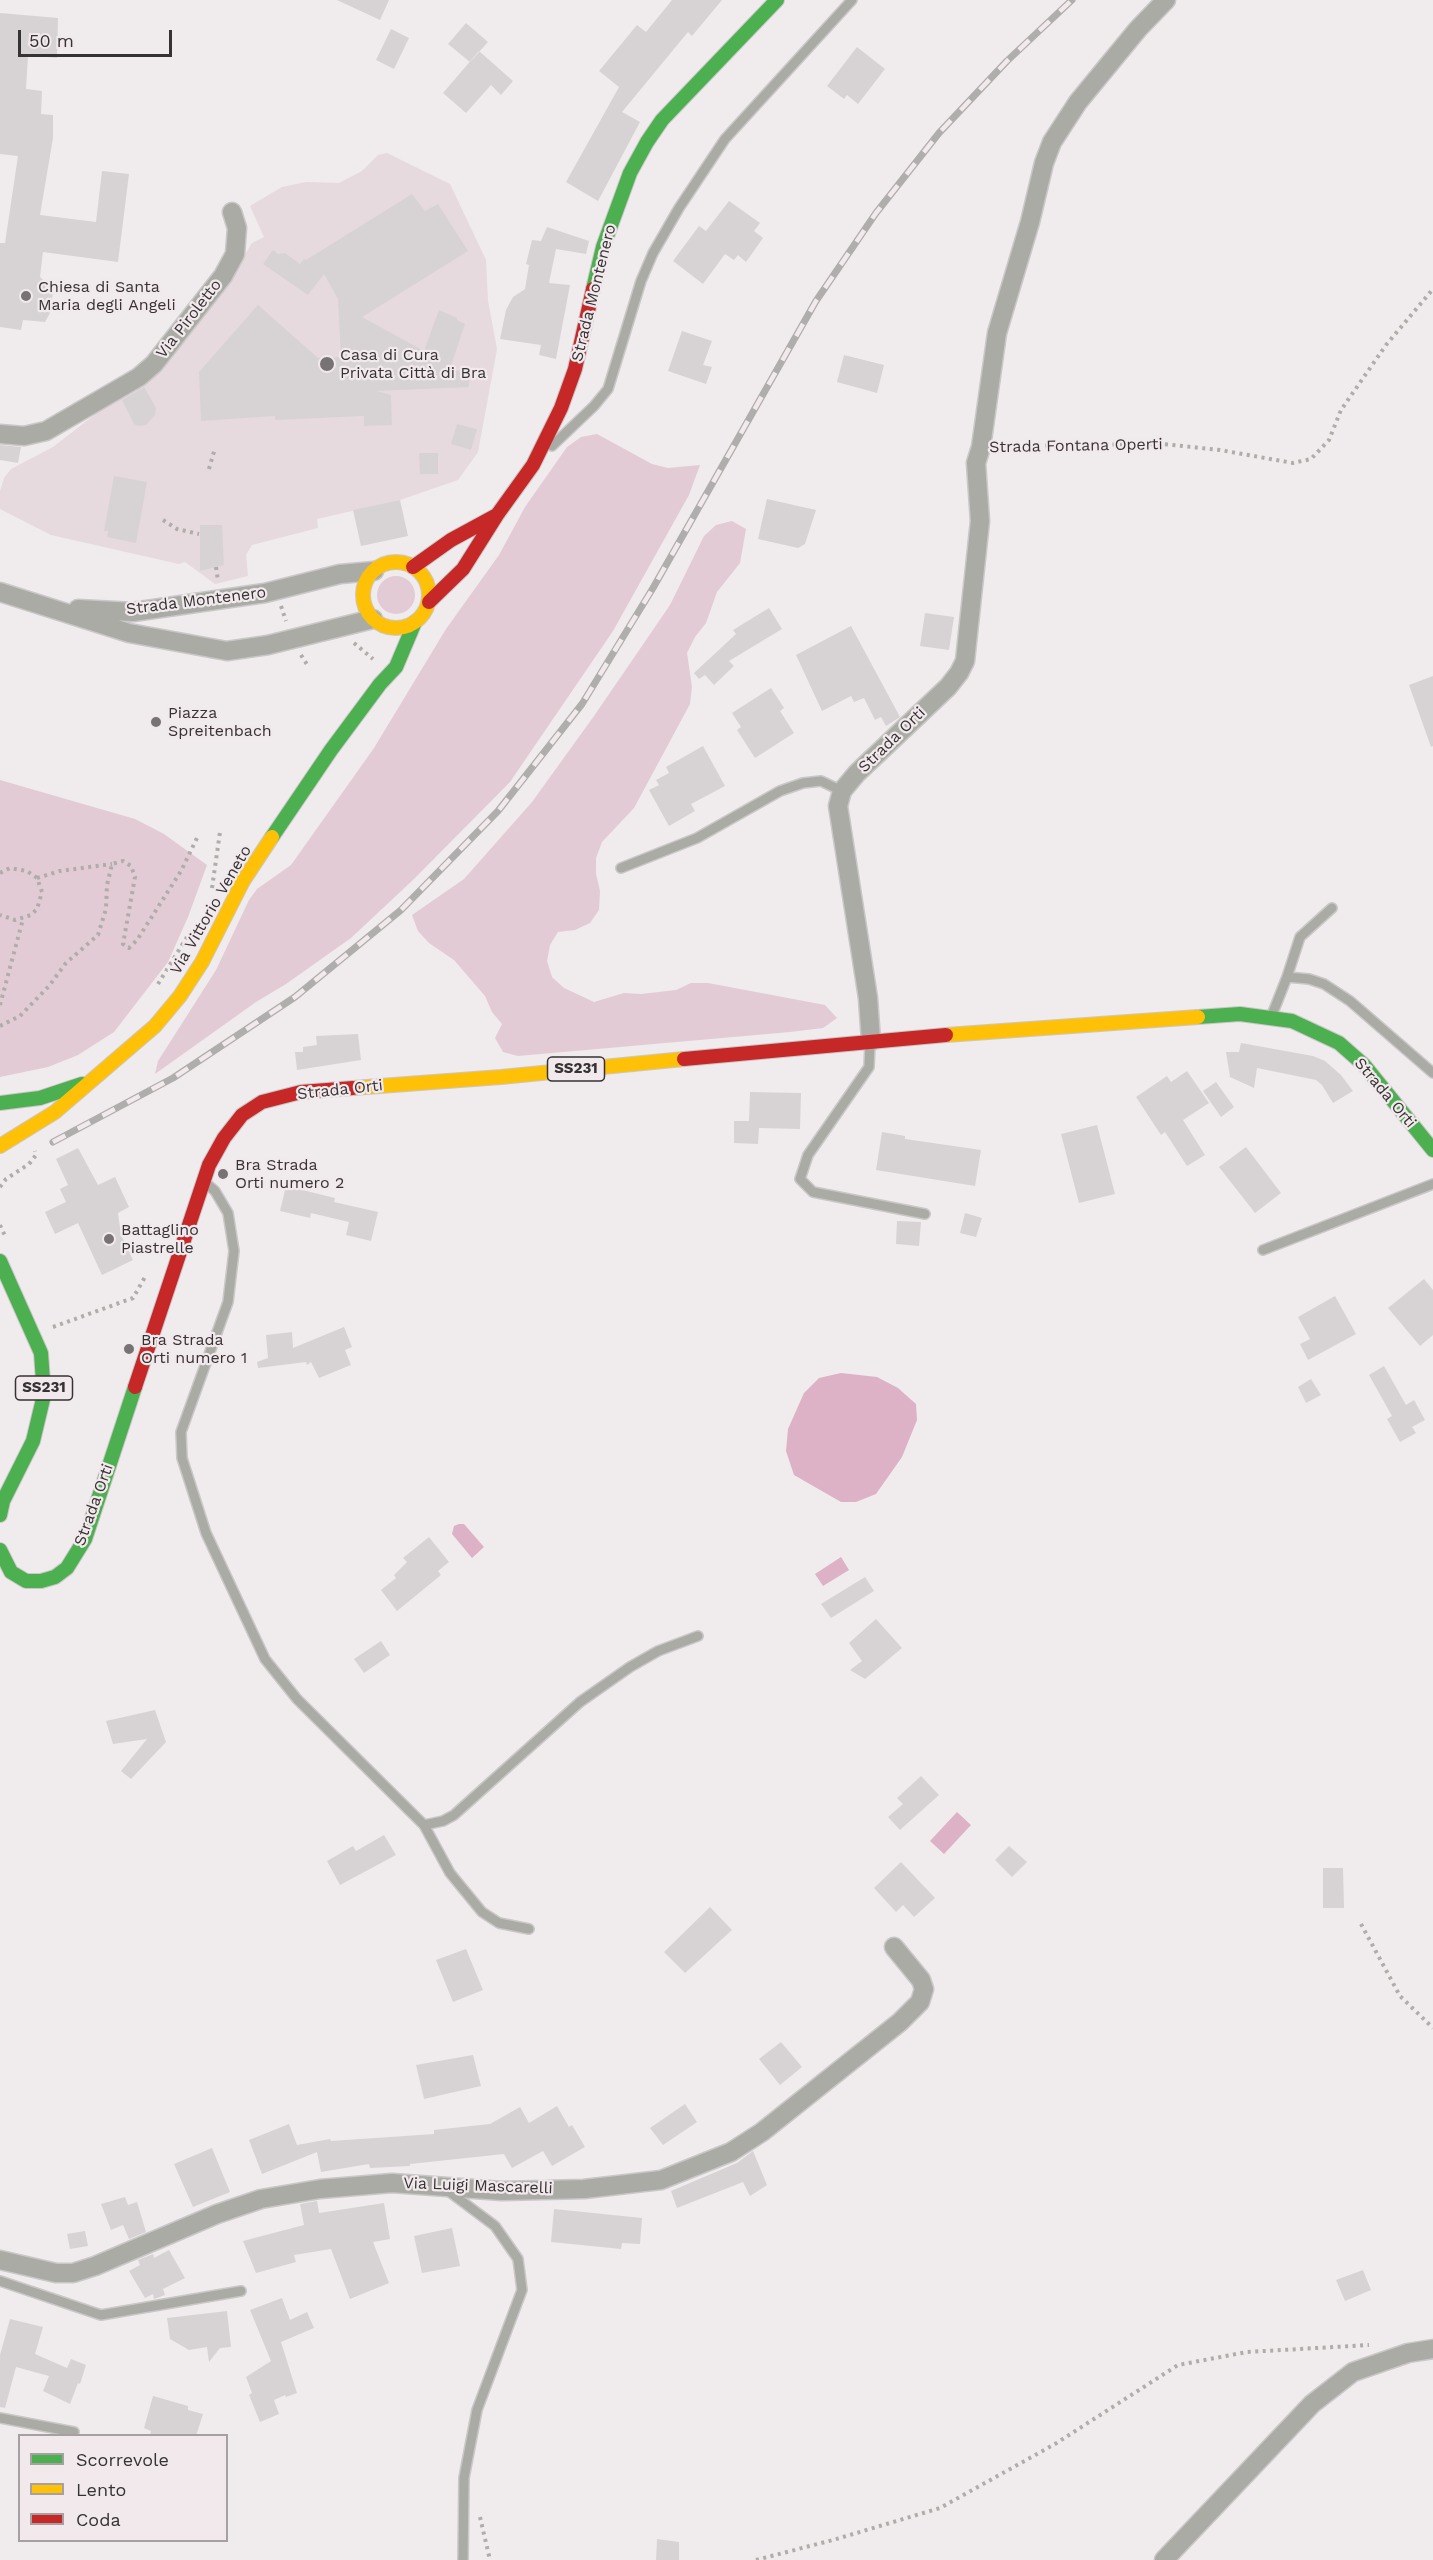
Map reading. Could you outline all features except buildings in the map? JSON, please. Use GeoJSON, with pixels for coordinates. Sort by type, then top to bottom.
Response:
{"type":"FeatureCollection","features":[{"type":"Feature","properties":{"kind":"main road","name":"Strada Montenero"},"geometry":{"type":"LineString","coordinates":[[429,602],[462,569],[533,465],[561,408],[575,369],[603,247],[630,172],[662,120],[777,0]]}},
{"type":"Feature","properties":{"kind":"main road","name":"Strada Montenero"},"geometry":{"type":"LineString","coordinates":[[414,567],[451,540],[497,515]]}},
{"type":"Feature","properties":{"kind":"main road"},"geometry":{"type":"LineString","coordinates":[[393,562],[414,567],[426,582],[429,602],[426,610],[415,622],[399,628],[377,622],[363,600],[367,579],[382,565],[393,562]]}},
{"type":"Feature","properties":{"kind":"main road","name":"Via Vittorio Veneto"},"geometry":{"type":"LineString","coordinates":[[377,622],[386,645],[385,670],[380,684]]}},
{"type":"Feature","properties":{"kind":"main road","name":"Via Vittorio Veneto"},"geometry":{"type":"LineString","coordinates":[[0,1146],[55,1112],[96,1079],[155,1026],[180,996],[202,962],[243,881],[331,750],[380,684],[396,667],[415,622]]}},
{"type":"Feature","properties":{"kind":"main road","name":"Strada Orti"},"geometry":{"type":"LineString","coordinates":[[0,1550],[11,1572],[26,1581],[41,1581],[55,1577],[68,1568],[85,1539],[209,1165],[224,1138],[242,1115],[262,1102],[301,1092],[501,1077],[871,1041],[1215,1015],[1272,1017],[1292,1021],[1316,1030],[1351,1052],[1433,1150]]}},
{"type":"Feature","properties":{"kind":"main road","name":"Via Vittorio Veneto"},"geometry":{"type":"LineString","coordinates":[[0,1103],[40,1098],[96,1079]]}},
{"type":"Feature","properties":{"kind":"main road","name":"SS231"},"geometry":{"type":"LineString","coordinates":[[0,1261],[41,1353],[44,1395],[33,1441],[3,1501],[0,1515]]}},
{"type":"Feature","properties":{"kind":"street","name":"Strada Fontana Operti"},"geometry":{"type":"LineString","coordinates":[[981,447],[997,333],[1052,142],[1096,78],[1138,28],[1166,0]]}},
{"type":"Feature","properties":{"kind":"street","name":"Via Piroletto"},"geometry":{"type":"LineString","coordinates":[[0,434],[24,436],[46,431],[139,377],[154,364],[222,276],[235,254],[237,228],[232,212]]}},
{"type":"Feature","properties":{"kind":"street","name":"Strada Orti"},"geometry":{"type":"LineString","coordinates":[[842,791],[857,772],[948,687],[960,673],[965,661],[980,521],[976,463],[981,447]]}},
{"type":"Feature","properties":{"kind":"street","name":"Strada Montenero"},"geometry":{"type":"LineString","coordinates":[[55,608],[133,612],[265,593],[340,574],[374,571]]}},
{"type":"Feature","properties":{"kind":"street"},"geometry":{"type":"LineString","coordinates":[[0,592],[55,608]]}},
{"type":"Feature","properties":{"kind":"street","name":"Strada Montenero"},"geometry":{"type":"LineString","coordinates":[[55,608],[129,633],[227,651],[268,645],[336,628],[377,622]]}},
{"type":"Feature","properties":{"kind":"street"},"geometry":{"type":"LineString","coordinates":[[842,791],[838,806],[868,998],[871,1041]]}},
{"type":"Feature","properties":{"kind":"street","name":"Via Luigi Mascarelli"},"geometry":{"type":"LineString","coordinates":[[0,2260],[56,2273],[74,2273],[217,2214],[261,2199],[320,2189],[392,2183],[502,2191],[584,2189],[661,2180],[731,2152],[762,2132],[882,2037],[920,2002],[924,1989],[921,1980],[894,1947]]}},
{"type":"Feature","properties":{"kind":"street"},"geometry":{"type":"LineString","coordinates":[[1164,2560],[1312,2404],[1345,2378],[1353,2372],[1408,2353],[1433,2349]]}},
{"type":"Feature","properties":{"kind":"lane"},"geometry":{"type":"LineString","coordinates":[[533,465],[594,406],[608,389],[641,281],[654,253],[725,139],[852,0]]}},
{"type":"Feature","properties":{"kind":"lane"},"geometry":{"type":"LineString","coordinates":[[621,868],[697,838],[780,791],[803,783],[821,782],[842,791]]}},
{"type":"Feature","properties":{"kind":"lane"},"geometry":{"type":"LineString","coordinates":[[1272,1017],[1300,937],[1332,908]]}},
{"type":"Feature","properties":{"kind":"lane"},"geometry":{"type":"LineString","coordinates":[[1287,977],[1309,979],[1324,984],[1350,1000],[1433,1073]]}},
{"type":"Feature","properties":{"kind":"lane"},"geometry":{"type":"LineString","coordinates":[[871,1041],[868,1067],[808,1155],[800,1179],[813,1192],[925,1214]]}},
{"type":"Feature","properties":{"kind":"lane"},"geometry":{"type":"LineString","coordinates":[[204,1182],[215,1191],[228,1213],[234,1251],[228,1302],[180,1432],[182,1458],[199,1517],[243,1616],[265,1659],[297,1699],[424,1825],[450,1873],[482,1912],[499,1923],[529,1929]]}},
{"type":"Feature","properties":{"kind":"lane"},"geometry":{"type":"LineString","coordinates":[[1263,1250],[1433,1184]]}},
{"type":"Feature","properties":{"kind":"lane"},"geometry":{"type":"LineString","coordinates":[[424,1825],[443,1821],[454,1815],[580,1702],[630,1667],[658,1651],[698,1636]]}},
{"type":"Feature","properties":{"kind":"lane"},"geometry":{"type":"LineString","coordinates":[[442,2186],[495,2226],[518,2259],[522,2290],[477,2410],[464,2478],[463,2560]]}},
{"type":"Feature","properties":{"kind":"lane"},"geometry":{"type":"LineString","coordinates":[[0,2281],[101,2315],[241,2291]]}},
{"type":"Feature","properties":{"kind":"lane"},"geometry":{"type":"LineString","coordinates":[[0,2418],[74,2432]]}},
{"type":"Feature","properties":{"kind":"path","name":"Strada Fontana Operti"},"geometry":{"type":"LineString","coordinates":[[981,447],[1163,444],[1220,450],[1293,463],[1311,459],[1329,440],[1341,410],[1386,345],[1433,289]]}},
{"type":"Feature","properties":{"kind":"path"},"geometry":{"type":"LineString","coordinates":[[209,469],[215,448]]}},
{"type":"Feature","properties":{"kind":"path"},"geometry":{"type":"LineString","coordinates":[[163,520],[177,529],[199,534]]}},
{"type":"Feature","properties":{"kind":"path"},"geometry":{"type":"LineString","coordinates":[[336,628],[385,670]]}},
{"type":"Feature","properties":{"kind":"path"},"geometry":{"type":"LineString","coordinates":[[210,894],[215,879],[220,832]]}},
{"type":"Feature","properties":{"kind":"path"},"geometry":{"type":"LineString","coordinates":[[37,878],[60,871],[123,861],[131,866],[135,877],[123,944],[129,948],[181,871],[197,838]]}},
{"type":"Feature","properties":{"kind":"path"},"geometry":{"type":"LineString","coordinates":[[0,1026],[20,1016],[49,986],[66,963],[98,935],[106,909],[107,885],[112,864]]}},
{"type":"Feature","properties":{"kind":"path"},"geometry":{"type":"LineString","coordinates":[[0,915],[15,920],[23,919],[37,909],[42,892],[37,878],[19,868],[1,871]]}},
{"type":"Feature","properties":{"kind":"path"},"geometry":{"type":"LineString","coordinates":[[0,1005],[23,919]]}},
{"type":"Feature","properties":{"kind":"path"},"geometry":{"type":"LineString","coordinates":[[157,985],[191,930]]}},
{"type":"Feature","properties":{"kind":"path"},"geometry":{"type":"LineString","coordinates":[[0,1187],[6,1179],[28,1164],[36,1155],[35,1148]]}},
{"type":"Feature","properties":{"kind":"path"},"geometry":{"type":"LineString","coordinates":[[48,1329],[88,1314]]}},
{"type":"Feature","properties":{"kind":"path"},"geometry":{"type":"LineString","coordinates":[[1361,1924],[1400,1996],[1433,2028]]}},
{"type":"Feature","properties":{"kind":"path"},"geometry":{"type":"LineString","coordinates":[[756,2560],[940,2508],[1055,2444],[1178,2365],[1247,2352],[1379,2344]]}},
{"type":"Feature","properties":{"kind":"shaded area","name":"Casa di Cura Privata Città di Bra"},"geometry":{"type":"Polygon","coordinates":[[[387,153],[450,184],[486,260],[488,301],[497,349],[478,452],[458,480],[400,500],[317,519],[318,528],[252,545],[246,555],[248,576],[215,584],[185,562],[179,564],[51,535],[0,509],[0,491],[4,478],[11,469],[53,447],[111,402],[148,379],[240,263],[252,243],[264,237],[250,206],[282,187],[306,182],[339,183],[362,171],[378,155],[387,153]]]}},
{"type":"Feature","properties":{"kind":"shaded area"},"geometry":{"type":"Polygon","coordinates":[[[597,434],[652,464],[668,468],[700,465],[689,495],[613,631],[510,782],[414,879],[351,938],[155,1074],[158,1061],[216,970],[249,900],[257,889],[291,865],[374,748],[446,629],[499,555],[525,507],[567,447],[581,437],[597,434]]]}},
{"type":"Feature","properties":{"kind":"shaded area"},"geometry":{"type":"Polygon","coordinates":[[[732,521],[746,529],[740,563],[717,592],[706,623],[695,637],[687,653],[692,687],[690,704],[634,808],[602,842],[596,858],[596,874],[600,891],[599,910],[590,923],[575,930],[558,932],[550,945],[547,961],[552,977],[564,988],[594,1002],[624,993],[641,994],[676,990],[691,983],[708,983],[825,1005],[837,1018],[823,1028],[790,1032],[518,1056],[503,1052],[495,1038],[502,1024],[492,1012],[485,996],[454,960],[429,943],[418,931],[412,915],[464,879],[532,802],[670,605],[704,536],[716,525],[732,521]]]}},
{"type":"Feature","properties":{"kind":"shaded area"},"geometry":{"type":"Polygon","coordinates":[[[396,576],[403,577],[409,582],[414,588],[414,602],[409,608],[403,613],[396,614],[389,613],[383,608],[378,602],[377,595],[378,588],[383,582],[389,577],[396,576]]]}},
{"type":"Feature","properties":{"kind":"shaded area"},"geometry":{"type":"Polygon","coordinates":[[[0,780],[135,819],[164,834],[207,865],[168,962],[114,1032],[78,1055],[48,1067],[0,1077],[0,780]]]}},
{"type":"Feature","properties":{"kind":"shaded area"},"geometry":{"type":"Polygon","coordinates":[[[841,1373],[877,1377],[898,1388],[916,1404],[917,1420],[902,1457],[876,1494],[856,1502],[841,1502],[794,1475],[786,1451],[788,1429],[804,1393],[819,1378],[841,1373]]]}},
{"type":"Feature","properties":{"kind":"shaded area"},"geometry":{"type":"Polygon","coordinates":[[[464,1524],[484,1547],[472,1558],[452,1534],[454,1526],[464,1524]]]}},
{"type":"Feature","properties":{"kind":"shaded area"},"geometry":{"type":"Polygon","coordinates":[[[841,1557],[849,1570],[823,1586],[815,1574],[841,1557]]]}},
{"type":"Feature","properties":{"kind":"shaded area"},"geometry":{"type":"Polygon","coordinates":[[[957,1812],[971,1825],[944,1854],[930,1841],[957,1812]]]}},
{"type":"Feature","properties":{"kind":"railway"},"geometry":{"type":"LineString","coordinates":[[53,1142],[173,1078],[295,997],[401,910],[498,811],[582,704],[653,588],[816,301],[876,213],[939,133],[1007,61],[1072,0]]}},
{"type":"Feature","properties":{"kind":"traffic: fast"},"geometry":{"type":"LineString","coordinates":[[593,289],[603,247],[630,173],[647,142],[662,120],[777,0]]}},
{"type":"Feature","properties":{"kind":"traffic: fast"},"geometry":{"type":"LineString","coordinates":[[272,837],[331,750],[380,684],[396,667],[415,622]]}},
{"type":"Feature","properties":{"kind":"traffic: fast"},"geometry":{"type":"LineString","coordinates":[[1198,1017],[1240,1014],[1292,1021],[1339,1043],[1364,1065],[1433,1150]]}},
{"type":"Feature","properties":{"kind":"traffic: fast"},"geometry":{"type":"LineString","coordinates":[[0,1103],[40,1098],[82,1084]]}},
{"type":"Feature","properties":{"kind":"traffic: fast"},"geometry":{"type":"LineString","coordinates":[[0,1261],[41,1353],[44,1395],[33,1441],[3,1501],[0,1515]]}},
{"type":"Feature","properties":{"kind":"traffic: fast"},"geometry":{"type":"LineString","coordinates":[[0,1550],[11,1572],[26,1581],[41,1581],[55,1577],[67,1568],[85,1539],[135,1387]]}},
{"type":"Feature","properties":{"kind":"traffic: slow"},"geometry":{"type":"LineString","coordinates":[[396,562],[409,565],[419,572],[426,582],[429,595],[426,608],[419,618],[409,625],[396,628],[383,625],[373,618],[366,608],[363,595],[366,582],[373,572],[383,565],[396,562]]}},
{"type":"Feature","properties":{"kind":"traffic: slow"},"geometry":{"type":"LineString","coordinates":[[0,1146],[55,1112],[155,1026],[180,996],[202,962],[243,881],[272,837]]}},
{"type":"Feature","properties":{"kind":"traffic: slow"},"geometry":{"type":"LineString","coordinates":[[946,1035],[1198,1017]]}},
{"type":"Feature","properties":{"kind":"traffic: slow"},"geometry":{"type":"LineString","coordinates":[[353,1088],[501,1077],[684,1059]]}},
{"type":"Feature","properties":{"kind":"traffic: jam"},"geometry":{"type":"LineString","coordinates":[[429,602],[463,569],[497,515],[533,465],[561,408],[575,369],[593,289]]}},
{"type":"Feature","properties":{"kind":"traffic: jam"},"geometry":{"type":"LineString","coordinates":[[413,567],[451,540],[497,515]]}},
{"type":"Feature","properties":{"kind":"traffic: jam"},"geometry":{"type":"LineString","coordinates":[[684,1059],[946,1035]]}},
{"type":"Feature","properties":{"kind":"traffic: jam"},"geometry":{"type":"LineString","coordinates":[[135,1387],[209,1165],[224,1138],[242,1115],[262,1102],[301,1092],[353,1088]]}},
{"type":"Feature","properties":{"kind":"place","name":"Chiesa di Santa Maria degli Angeli"},"geometry":{"type":"Point","coordinates":[26,296]}},
{"type":"Feature","properties":{"kind":"place","name":"Casa di Cura Privata Città di Bra"},"geometry":{"type":"Point","coordinates":[327,364]}},
{"type":"Feature","properties":{"kind":"place","name":"Piazza Spreitenbach"},"geometry":{"type":"Point","coordinates":[156,722]}},
{"type":"Feature","properties":{"kind":"place","name":"Bra Strada Orti numero 2"},"geometry":{"type":"Point","coordinates":[223,1174]}},
{"type":"Feature","properties":{"kind":"place","name":"Battaglino Piastrelle"},"geometry":{"type":"Point","coordinates":[109,1239]}},
{"type":"Feature","properties":{"kind":"place","name":"Bra Strada Orti numero 1"},"geometry":{"type":"Point","coordinates":[129,1349]}}]}
